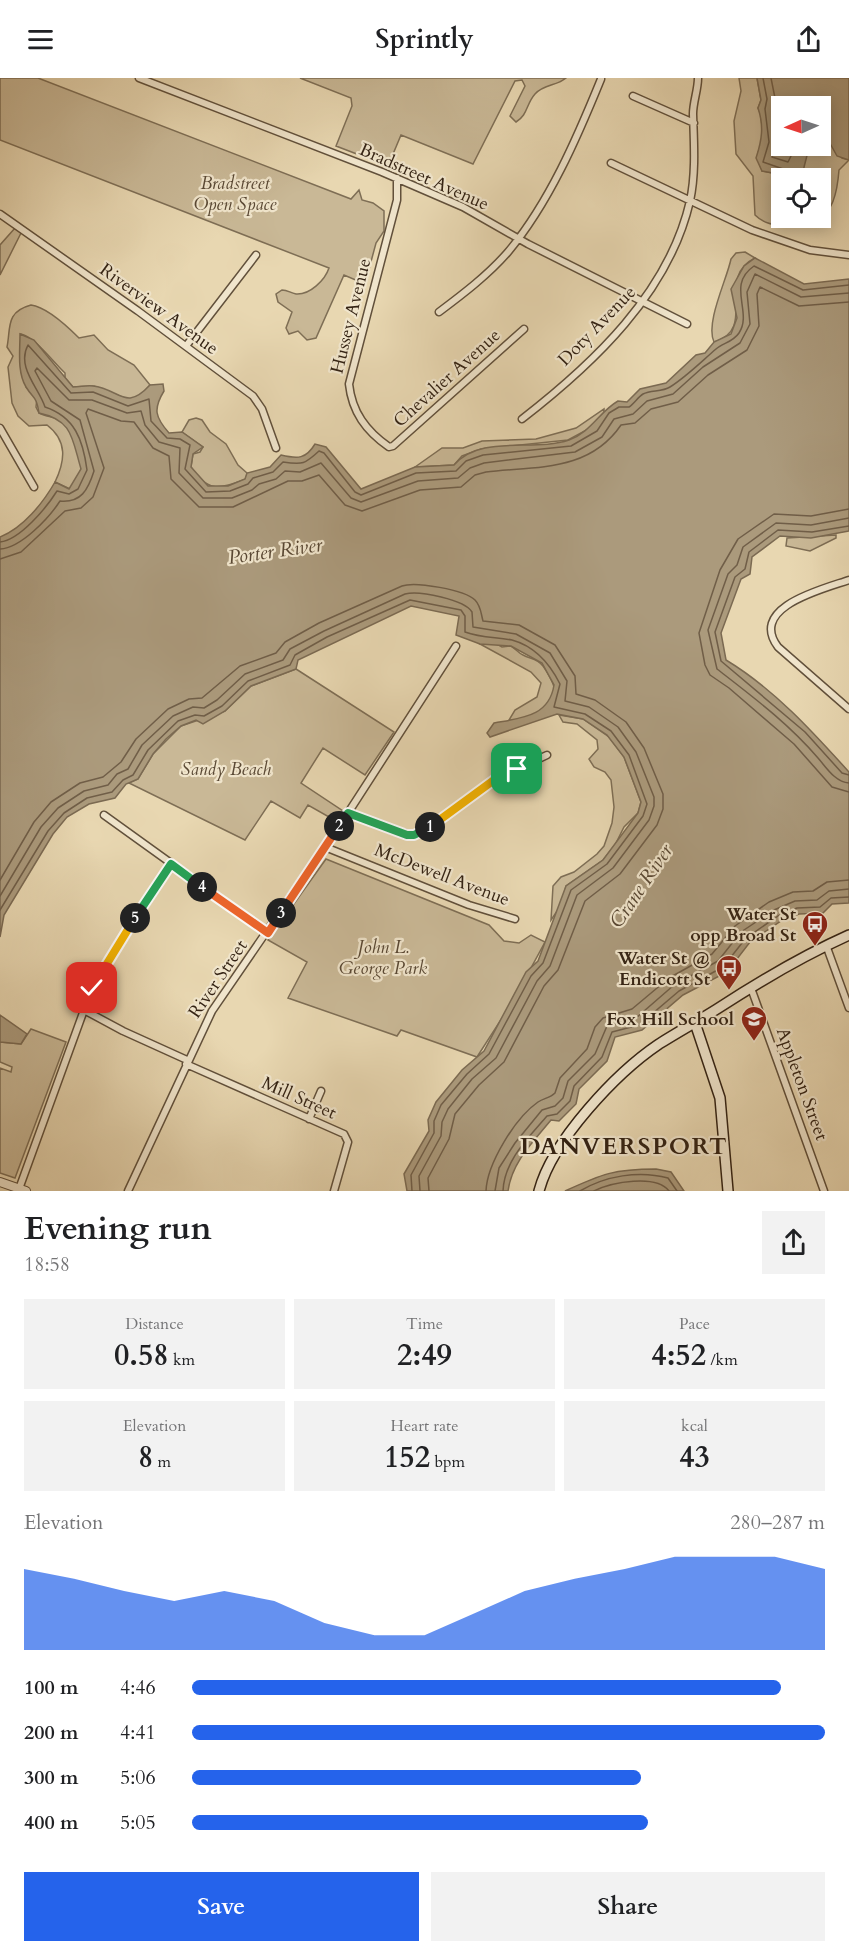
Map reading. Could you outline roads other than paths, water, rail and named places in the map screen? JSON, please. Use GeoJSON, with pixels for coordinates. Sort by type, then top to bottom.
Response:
{"type":"FeatureCollection","features":[{"type":"Feature","properties":{"kind":"main road"},"geometry":{"type":"LineString","coordinates":[[539,1191],[554,1154],[575,1125],[636,1062],[659,1044],[801,956],[849,935]]}},
{"type":"Feature","properties":{"kind":"main road"},"geometry":{"type":"LineString","coordinates":[[695,1023],[720,1098],[728,1191]]}},
{"type":"Feature","properties":{"kind":"street","name":"Bradstreet Avenue"},"geometry":{"type":"LineString","coordinates":[[139,78],[396,178],[463,207],[518,238],[687,324]]}},
{"type":"Feature","properties":{"kind":"street"},"geometry":{"type":"LineString","coordinates":[[439,312],[490,270],[518,238],[554,182],[601,79]]}},
{"type":"Feature","properties":{"kind":"street","name":"Doty Avenue"},"geometry":{"type":"LineString","coordinates":[[522,419],[608,343],[644,302],[683,225],[690,200],[694,170],[694,123],[698,80]]}},
{"type":"Feature","properties":{"kind":"street"},"geometry":{"type":"LineString","coordinates":[[633,96],[694,123]]}},
{"type":"Feature","properties":{"kind":"street"},"geometry":{"type":"LineString","coordinates":[[612,163],[752,230],[810,250],[849,255]]}},
{"type":"Feature","properties":{"kind":"street","name":"Hussey Avenue"},"geometry":{"type":"LineString","coordinates":[[390,447],[376,438],[358,415],[351,401],[349,384],[397,200],[396,178]]}},
{"type":"Feature","properties":{"kind":"street","name":"Riverview Avenue"},"geometry":{"type":"LineString","coordinates":[[0,214],[253,396],[262,409],[276,448]]}},
{"type":"Feature","properties":{"kind":"street"},"geometry":{"type":"LineString","coordinates":[[186,346],[256,255]]}},
{"type":"Feature","properties":{"kind":"street","name":"Chevalier Avenue"},"geometry":{"type":"LineString","coordinates":[[390,447],[524,329]]}},
{"type":"Feature","properties":{"kind":"street"},"geometry":{"type":"LineString","coordinates":[[0,428],[34,488]]}},
{"type":"Feature","properties":{"kind":"street"},"geometry":{"type":"LineString","coordinates":[[849,580],[786,605],[780,610],[770,627],[770,634],[778,647],[849,709]]}},
{"type":"Feature","properties":{"kind":"street","name":"River Street"},"geometry":{"type":"LineString","coordinates":[[128,1191],[186,1062],[218,1001],[268,933],[456,646]]}},
{"type":"Feature","properties":{"kind":"street"},"geometry":{"type":"LineString","coordinates":[[348,813],[393,831],[414,835],[429,828],[494,780],[547,755]]}},
{"type":"Feature","properties":{"kind":"street"},"geometry":{"type":"LineString","coordinates":[[104,815],[268,933]]}},
{"type":"Feature","properties":{"kind":"street","name":"McDewell Avenue"},"geometry":{"type":"LineString","coordinates":[[325,847],[469,905],[515,919]]}},
{"type":"Feature","properties":{"kind":"street"},"geometry":{"type":"LineString","coordinates":[[0,1182],[22,1190],[84,1010],[99,974],[171,864]]}},
{"type":"Feature","properties":{"kind":"street"},"geometry":{"type":"LineString","coordinates":[[826,945],[849,1008]]}},
{"type":"Feature","properties":{"kind":"street","name":"Appleton Street"},"geometry":{"type":"LineString","coordinates":[[751,988],[824,1191]]}},
{"type":"Feature","properties":{"kind":"street","name":"Mill Street"},"geometry":{"type":"LineString","coordinates":[[84,1010],[186,1062],[345,1134],[348,1139],[334,1191]]}},
{"type":"Feature","properties":{"kind":"street"},"geometry":{"type":"LineString","coordinates":[[309,1119],[321,1091]]}},
{"type":"Feature","properties":{"kind":"water"},"geometry":{"type":"Polygon","coordinates":[[[757,78],[849,78],[849,160],[837,156],[831,145],[831,96],[771,96],[771,156],[807,156],[804,168],[771,168],[771,173],[762,171],[756,158],[761,139],[762,127],[758,108],[761,100],[757,78]]]}},
{"type":"Feature","properties":{"kind":"water"},"geometry":{"type":"Polygon","coordinates":[[[755,258],[804,284],[849,279],[849,531],[811,538],[780,536],[752,557],[750,574],[741,579],[721,633],[726,660],[744,671],[776,697],[849,772],[849,903],[832,904],[823,913],[799,914],[781,921],[750,942],[727,972],[683,995],[642,1030],[615,1037],[607,1061],[579,1089],[576,1104],[559,1121],[551,1120],[524,1153],[514,1171],[508,1191],[407,1191],[404,1174],[429,1131],[428,1120],[436,1102],[462,1070],[484,1051],[526,972],[538,961],[566,886],[603,860],[638,813],[641,802],[624,757],[607,735],[583,719],[557,714],[490,737],[487,733],[494,723],[524,717],[540,710],[546,704],[554,685],[542,663],[511,646],[480,644],[456,635],[459,616],[411,606],[298,660],[296,669],[251,686],[225,711],[203,724],[196,720],[181,726],[153,754],[138,779],[126,784],[115,798],[89,804],[67,817],[53,834],[4,915],[0,937],[0,537],[17,528],[32,514],[55,482],[69,489],[81,469],[69,432],[59,420],[39,413],[36,400],[23,381],[20,334],[34,340],[73,387],[93,386],[128,398],[141,393],[150,385],[163,384],[164,391],[157,408],[158,417],[169,433],[182,432],[203,447],[193,454],[191,467],[208,486],[228,486],[245,479],[247,473],[270,467],[281,455],[301,457],[308,453],[315,444],[326,447],[361,489],[415,467],[454,465],[465,456],[478,450],[508,445],[555,443],[577,436],[618,401],[627,402],[640,389],[666,383],[696,355],[705,353],[714,342],[731,334],[737,318],[731,289],[744,266],[755,258]]]}},
{"type":"Feature","properties":{"kind":"water"},"geometry":{"type":"Polygon","coordinates":[[[0,1015],[27,1034],[21,1044],[0,1042],[0,1015]]]}},
{"type":"Feature","properties":{"kind":"water"},"geometry":{"type":"Polygon","coordinates":[[[656,1169],[671,1172],[684,1191],[565,1191],[609,1174],[629,1170],[656,1169]]]}},
{"type":"Feature","properties":{"kind":"place","name":"Water St opp Broad St"},"geometry":{"type":"Point","coordinates":[815,947]}},
{"type":"Feature","properties":{"kind":"place","name":"Water St @ Endicott St"},"geometry":{"type":"Point","coordinates":[729,991]}},
{"type":"Feature","properties":{"kind":"place","name":"Fox Hill School"},"geometry":{"type":"Point","coordinates":[754,1042]}},
{"type":"Feature","properties":{"kind":"district","name":"DANVERSPORT"},"geometry":{"type":"Point","coordinates":[624,1146]}},
{"type":"Feature","properties":{"kind":"park label","name":"Bradstreet Open Space"},"geometry":{"type":"Point","coordinates":[235,193]}},
{"type":"Feature","properties":{"kind":"park label","name":"Sandy Beach"},"geometry":{"type":"Point","coordinates":[226,769]}},
{"type":"Feature","properties":{"kind":"park label","name":"John L. George Park"},"geometry":{"type":"Point","coordinates":[383,957]}},
{"type":"Feature","properties":{"kind":"water label","name":"Porter River"},"geometry":{"type":"Point","coordinates":[275,551]}},
{"type":"Feature","properties":{"kind":"water label","name":"Crane River"},"geometry":{"type":"Point","coordinates":[641,886]}}]}
